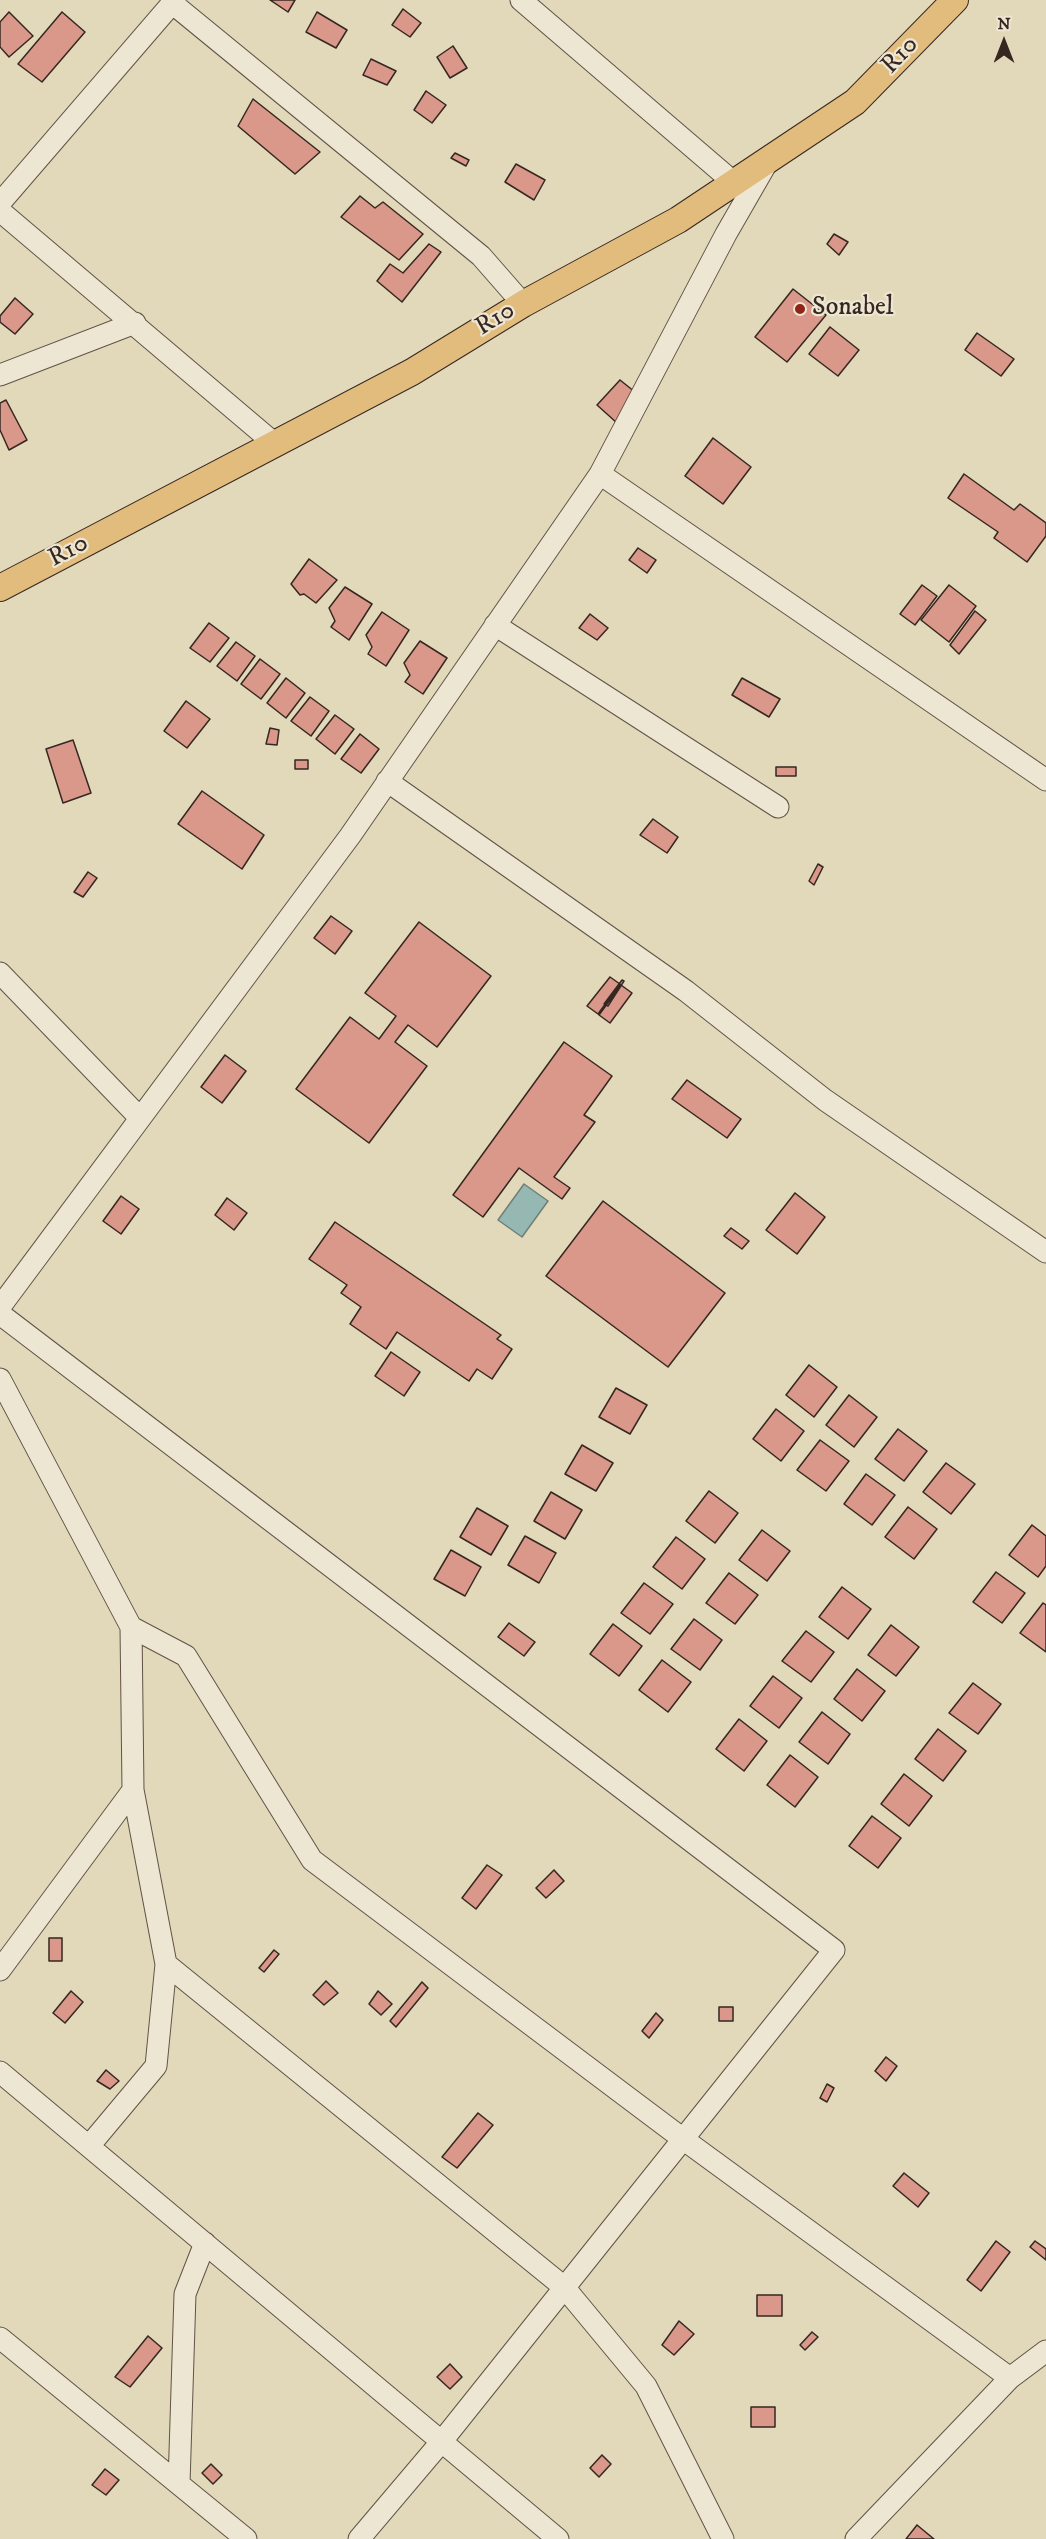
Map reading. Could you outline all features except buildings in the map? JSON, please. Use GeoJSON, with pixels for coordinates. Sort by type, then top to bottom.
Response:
{"type":"FeatureCollection","features":[{"type":"Feature","properties":{"kind":"main road","name":"R10"},"geometry":{"type":"LineString","coordinates":[[0,588],[412,372],[523,304],[678,220],[732,181],[768,161],[855,102],[956,0]]}},
{"type":"Feature","properties":{"kind":"street"},"geometry":{"type":"LineString","coordinates":[[521,0],[732,181]]}},
{"type":"Feature","properties":{"kind":"street"},"geometry":{"type":"LineString","coordinates":[[0,203],[173,2],[481,256],[523,304]]}},
{"type":"Feature","properties":{"kind":"street"},"geometry":{"type":"LineString","coordinates":[[0,1307],[387,781],[600,474],[726,234],[768,161]]}},
{"type":"Feature","properties":{"kind":"street"},"geometry":{"type":"LineString","coordinates":[[0,211],[135,323],[275,444]]}},
{"type":"Feature","properties":{"kind":"street"},"geometry":{"type":"LineString","coordinates":[[0,375],[135,323]]}},
{"type":"Feature","properties":{"kind":"street"},"geometry":{"type":"LineString","coordinates":[[600,474],[1046,780]]}},
{"type":"Feature","properties":{"kind":"street"},"geometry":{"type":"LineString","coordinates":[[495,625],[778,807]]}},
{"type":"Feature","properties":{"kind":"street"},"geometry":{"type":"LineString","coordinates":[[387,781],[686,992],[825,1100],[1046,1252]]}},
{"type":"Feature","properties":{"kind":"street"},"geometry":{"type":"LineString","coordinates":[[0,974],[140,1118]]}},
{"type":"Feature","properties":{"kind":"street"},"geometry":{"type":"LineString","coordinates":[[0,1314],[834,1950],[442,2441],[359,2539]]}},
{"type":"Feature","properties":{"kind":"street"},"geometry":{"type":"LineString","coordinates":[[0,1378],[130,1627],[133,1790],[166,1964],[156,2066],[89,2146]]}},
{"type":"Feature","properties":{"kind":"street"},"geometry":{"type":"LineString","coordinates":[[130,1627],[186,1656],[312,1860],[683,2139],[1010,2378]]}},
{"type":"Feature","properties":{"kind":"street"},"geometry":{"type":"LineString","coordinates":[[0,1970],[133,1790]]}},
{"type":"Feature","properties":{"kind":"street"},"geometry":{"type":"LineString","coordinates":[[166,1964],[564,2288],[646,2386],[723,2539]]}},
{"type":"Feature","properties":{"kind":"street"},"geometry":{"type":"LineString","coordinates":[[0,2072],[558,2539]]}},
{"type":"Feature","properties":{"kind":"street"},"geometry":{"type":"LineString","coordinates":[[179,2484],[185,2294],[205,2243]]}},
{"type":"Feature","properties":{"kind":"street"},"geometry":{"type":"LineString","coordinates":[[0,2338],[246,2539]]}},
{"type":"Feature","properties":{"kind":"street"},"geometry":{"type":"LineString","coordinates":[[856,2539],[1010,2378],[1046,2351]]}},
{"type":"Feature","properties":{"kind":"water"},"geometry":{"type":"Polygon","coordinates":[[[524,1184],[548,1201],[522,1237],[498,1220],[524,1184]]]}},
{"type":"Feature","properties":{"kind":"place","name":"Sonabel"},"geometry":{"type":"Point","coordinates":[800,309]}}]}
